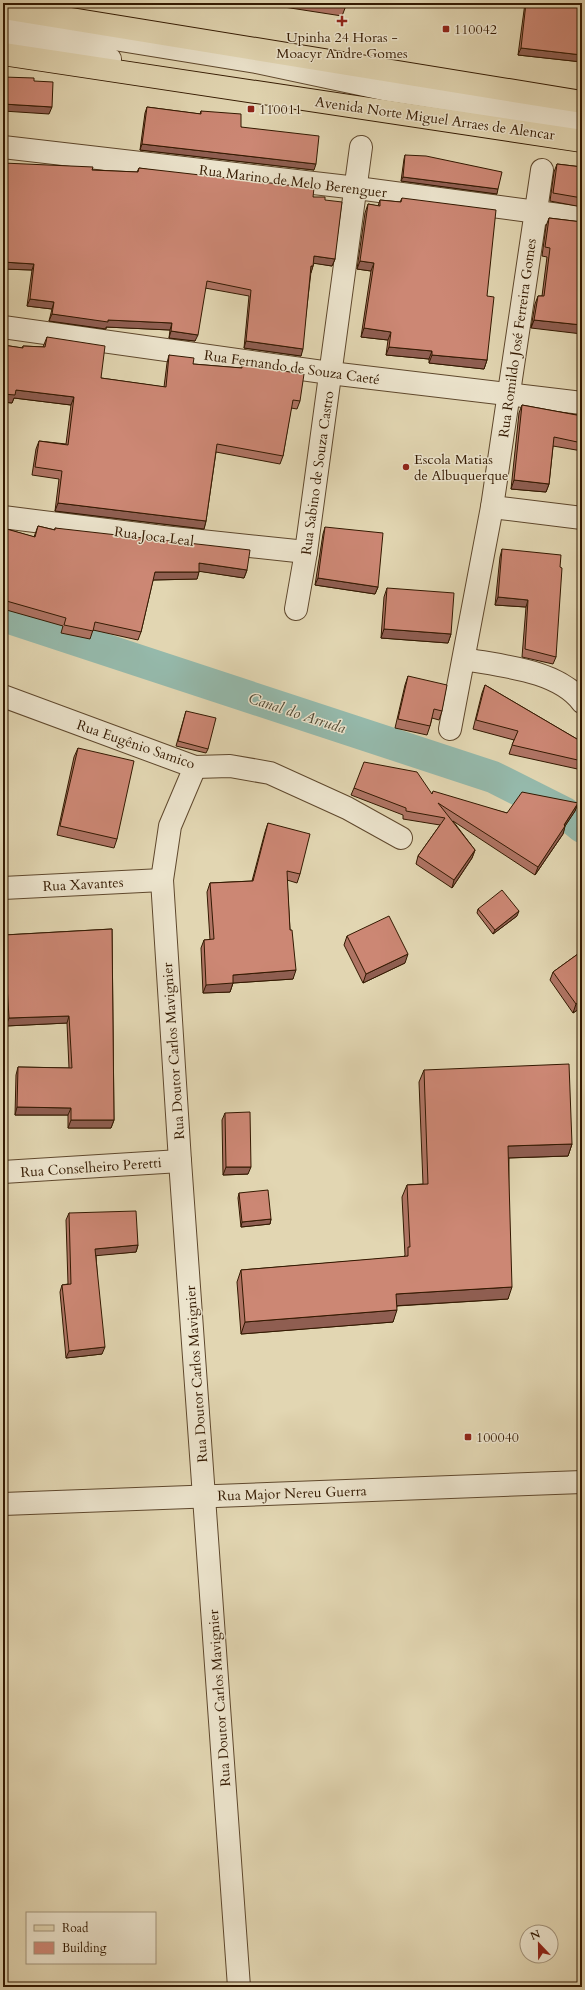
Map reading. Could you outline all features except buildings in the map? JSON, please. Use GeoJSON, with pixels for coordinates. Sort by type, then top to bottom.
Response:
{"type":"FeatureCollection","features":[{"type":"Feature","properties":{"kind":"main road"},"geometry":{"type":"LineString","coordinates":[[3,8],[582,102]]}},
{"type":"Feature","properties":{"kind":"main road","name":"Avenida Norte Miguel Arraes de Alencar"},"geometry":{"type":"LineString","coordinates":[[3,54],[582,141]]}},
{"type":"Feature","properties":{"kind":"street"},"geometry":{"type":"LineString","coordinates":[[3,21],[256,62],[388,90],[582,120]]}},
{"type":"Feature","properties":{"kind":"street"},"geometry":{"type":"LineString","coordinates":[[3,42],[408,106],[582,131]]}},
{"type":"Feature","properties":{"kind":"street","name":"Rua Marino de Melo Berenguer"},"geometry":{"type":"LineString","coordinates":[[3,147],[357,188],[582,218]]}},
{"type":"Feature","properties":{"kind":"street","name":"Rua Sabino de Souza Castro"},"geometry":{"type":"LineString","coordinates":[[296,609],[306,552],[357,188],[361,147]]}},
{"type":"Feature","properties":{"kind":"street","name":"Rua Romildo José Ferreira Gomes"},"geometry":{"type":"LineString","coordinates":[[450,729],[492,506],[542,170]]}},
{"type":"Feature","properties":{"kind":"street","name":"Rua Fernando de Souza Caeté"},"geometry":{"type":"LineString","coordinates":[[3,327],[330,373],[582,403]]}},
{"type":"Feature","properties":{"kind":"street"},"geometry":{"type":"LineString","coordinates":[[492,506],[582,518]]}},
{"type":"Feature","properties":{"kind":"street","name":"Rua Joca Leal"},"geometry":{"type":"LineString","coordinates":[[3,517],[163,537],[306,552]]}},
{"type":"Feature","properties":{"kind":"street"},"geometry":{"type":"LineString","coordinates":[[464,659],[523,670],[546,678],[567,687],[582,702]]}},
{"type":"Feature","properties":{"kind":"street","name":"Rua Eugênio Samico"},"geometry":{"type":"LineString","coordinates":[[3,696],[195,767],[230,766],[270,773],[347,808],[401,838]]}},
{"type":"Feature","properties":{"kind":"street","name":"Rua Doutor Carlos Mavignier"},"geometry":{"type":"LineString","coordinates":[[195,767],[170,826],[162,880],[180,1161],[239,1987]]}},
{"type":"Feature","properties":{"kind":"street","name":"Rua Xavantes"},"geometry":{"type":"LineString","coordinates":[[3,888],[162,880]]}},
{"type":"Feature","properties":{"kind":"street","name":"Rua Conselheiro Peretti"},"geometry":{"type":"LineString","coordinates":[[3,1172],[180,1161]]}},
{"type":"Feature","properties":{"kind":"street","name":"Rua Major Nereu Guerra"},"geometry":{"type":"LineString","coordinates":[[3,1504],[582,1482]]}},
{"type":"Feature","properties":{"kind":"waterway","name":"Canal do Arruda"},"geometry":{"type":"LineString","coordinates":[[3,616],[493,777],[565,813],[582,827]]}},
{"type":"Feature","properties":{"kind":"place","name":"Upinha 24 Horas - Moacyr Andre Gomes"},"geometry":{"type":"Point","coordinates":[342,21]}},
{"type":"Feature","properties":{"kind":"place","name":"110042"},"geometry":{"type":"Point","coordinates":[446,29]}},
{"type":"Feature","properties":{"kind":"place","name":"110011"},"geometry":{"type":"Point","coordinates":[251,109]}},
{"type":"Feature","properties":{"kind":"place","name":"Escola Matias de Albuquerque"},"geometry":{"type":"Point","coordinates":[406,467]}},
{"type":"Feature","properties":{"kind":"place","name":"100040"},"geometry":{"type":"Point","coordinates":[468,1437]}}]}
